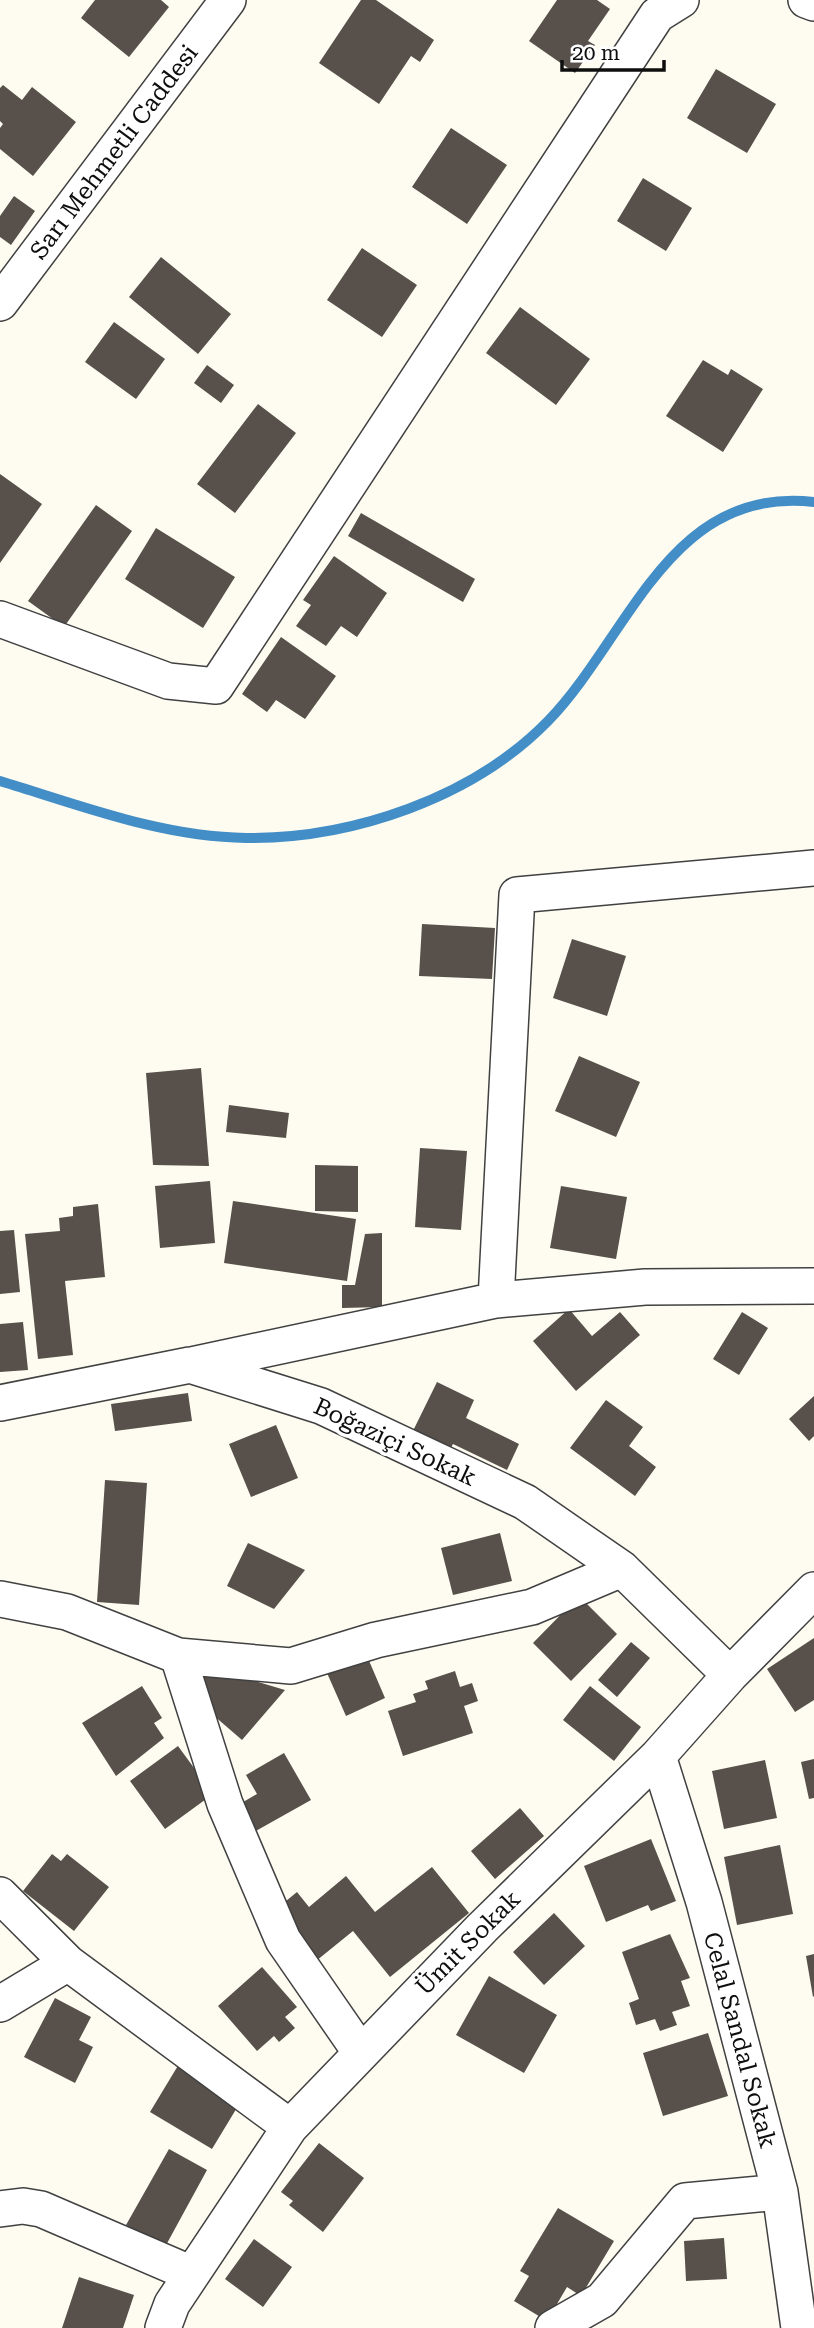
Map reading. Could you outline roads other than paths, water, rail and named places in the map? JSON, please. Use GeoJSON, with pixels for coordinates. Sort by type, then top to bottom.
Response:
{"type":"FeatureCollection","features":[{"type":"Feature","properties":{"kind":"street","name":"Sarı Mehmetli Caddesi"},"geometry":{"type":"LineString","coordinates":[[0,303],[228,0]]}},
{"type":"Feature","properties":{"kind":"street"},"geometry":{"type":"LineString","coordinates":[[0,619],[168,681],[216,685],[657,15],[681,0]]}},
{"type":"Feature","properties":{"kind":"street"},"geometry":{"type":"LineString","coordinates":[[806,0],[814,2]]}},
{"type":"Feature","properties":{"kind":"street"},"geometry":{"type":"LineString","coordinates":[[496,1300],[517,895],[814,869]]}},
{"type":"Feature","properties":{"kind":"street"},"geometry":{"type":"LineString","coordinates":[[190,1365],[496,1300],[646,1287],[814,1286]]}},
{"type":"Feature","properties":{"kind":"street","name":"Boğaziçi Sokak"},"geometry":{"type":"LineString","coordinates":[[0,1403],[190,1365],[321,1406],[525,1502],[622,1569],[730,1675]]}},
{"type":"Feature","properties":{"kind":"street"},"geometry":{"type":"LineString","coordinates":[[0,1599],[67,1612],[178,1656],[291,1666],[376,1640],[532,1607],[622,1569]]}},
{"type":"Feature","properties":{"kind":"street","name":"Ümit Sokak"},"geometry":{"type":"LineString","coordinates":[[163,2328],[172,2304],[290,2127],[482,1928],[658,1756],[730,1675],[814,1590]]}},
{"type":"Feature","properties":{"kind":"street"},"geometry":{"type":"LineString","coordinates":[[178,1656],[225,1804],[283,1940],[361,2053]]}},
{"type":"Feature","properties":{"kind":"street","name":"Celal Sandal Sokak"},"geometry":{"type":"LineString","coordinates":[[658,1756],[704,1902],[780,2192],[799,2328]]}},
{"type":"Feature","properties":{"kind":"street"},"geometry":{"type":"LineString","coordinates":[[0,1895],[68,1963],[290,2127]]}},
{"type":"Feature","properties":{"kind":"street"},"geometry":{"type":"LineString","coordinates":[[0,2004],[68,1963]]}},
{"type":"Feature","properties":{"kind":"street"},"geometry":{"type":"LineString","coordinates":[[553,2328],[602,2300],[685,2201],[780,2192]]}},
{"type":"Feature","properties":{"kind":"street"},"geometry":{"type":"LineString","coordinates":[[0,2209],[23,2206],[41,2209],[192,2274]]}},
{"type":"Feature","properties":{"kind":"waterway"},"geometry":{"type":"LineString","coordinates":[[0,781],[152,826],[214,836],[246,838],[327,831],[409,809],[484,772],[518,748],[548,721],[577,687],[657,574],[687,542],[723,517],[764,503],[814,502]]}}]}
